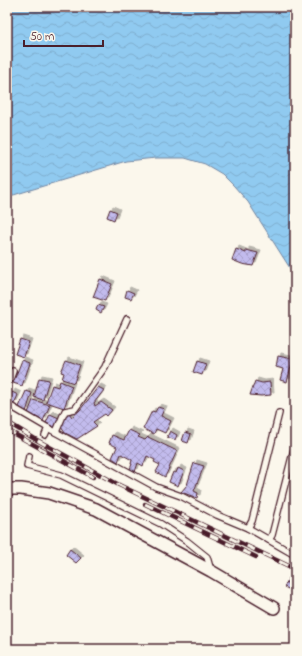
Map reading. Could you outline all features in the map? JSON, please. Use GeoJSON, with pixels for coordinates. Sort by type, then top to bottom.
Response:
{"type":"FeatureCollection","features":[{"type":"Feature","properties":{"kind":"street"},"geometry":{"type":"LineString","coordinates":[[7,489],[21,489],[48,493],[96,509],[211,571],[274,608]]}},
{"type":"Feature","properties":{"kind":"lane"},"geometry":{"type":"LineString","coordinates":[[56,432],[66,411],[75,409],[105,367],[127,319]]}},
{"type":"Feature","properties":{"kind":"lane"},"geometry":{"type":"LineString","coordinates":[[7,387],[13,371]]}},
{"type":"Feature","properties":{"kind":"lane"},"geometry":{"type":"LineString","coordinates":[[7,404],[48,428],[156,486],[181,496],[217,515],[248,528],[295,555]]}},
{"type":"Feature","properties":{"kind":"lane"},"geometry":{"type":"LineString","coordinates":[[248,528],[252,521],[279,413]]}},
{"type":"Feature","properties":{"kind":"lane"},"geometry":{"type":"LineString","coordinates":[[45,435],[48,428]]}},
{"type":"Feature","properties":{"kind":"lane"},"geometry":{"type":"LineString","coordinates":[[269,540],[272,535],[295,445]]}},
{"type":"Feature","properties":{"kind":"lane"},"geometry":{"type":"LineString","coordinates":[[29,456],[27,466],[61,475],[161,524],[207,557],[211,571]]}},
{"type":"Feature","properties":{"kind":"water"},"geometry":{"type":"Polygon","coordinates":[[[7,7],[295,7],[295,276],[248,202],[234,186],[222,174],[205,164],[185,158],[156,158],[126,161],[7,197],[7,7]]]}},
{"type":"Feature","properties":{"kind":"building"},"geometry":{"type":"Polygon","coordinates":[[[110,209],[117,212],[114,220],[107,217],[110,209]]]}},
{"type":"Feature","properties":{"kind":"building"},"geometry":{"type":"Polygon","coordinates":[[[236,249],[246,253],[246,250],[258,253],[253,266],[232,260],[236,249]]]}},
{"type":"Feature","properties":{"kind":"building"},"geometry":{"type":"Polygon","coordinates":[[[100,279],[112,284],[105,301],[93,297],[100,279]]]}},
{"type":"Feature","properties":{"kind":"building"},"geometry":{"type":"Polygon","coordinates":[[[127,290],[134,293],[131,299],[125,297],[127,290]]]}},
{"type":"Feature","properties":{"kind":"building"},"geometry":{"type":"Polygon","coordinates":[[[98,305],[104,307],[101,313],[96,310],[98,305]]]}},
{"type":"Feature","properties":{"kind":"building"},"geometry":{"type":"Polygon","coordinates":[[[20,339],[29,342],[24,357],[15,354],[20,339]]]}},
{"type":"Feature","properties":{"kind":"building"},"geometry":{"type":"Polygon","coordinates":[[[278,356],[293,359],[287,382],[280,380],[283,369],[276,367],[278,356]]]}},
{"type":"Feature","properties":{"kind":"building"},"geometry":{"type":"Polygon","coordinates":[[[22,360],[30,363],[22,386],[13,383],[22,360]]]}},
{"type":"Feature","properties":{"kind":"building"},"geometry":{"type":"Polygon","coordinates":[[[66,360],[80,365],[74,383],[62,379],[64,373],[61,372],[66,360]]]}},
{"type":"Feature","properties":{"kind":"building"},"geometry":{"type":"Polygon","coordinates":[[[197,361],[206,364],[202,375],[193,372],[197,361]]]}},
{"type":"Feature","properties":{"kind":"building"},"geometry":{"type":"Polygon","coordinates":[[[39,378],[49,380],[43,400],[34,397],[39,378]]]}},
{"type":"Feature","properties":{"kind":"building"},"geometry":{"type":"Polygon","coordinates":[[[60,381],[72,386],[64,408],[46,402],[52,385],[58,387],[60,381]]]}},
{"type":"Feature","properties":{"kind":"building"},"geometry":{"type":"Polygon","coordinates":[[[255,381],[262,383],[270,382],[271,395],[250,395],[255,381]]]}},
{"type":"Feature","properties":{"kind":"building"},"geometry":{"type":"Polygon","coordinates":[[[98,387],[104,390],[94,403],[95,406],[101,402],[112,410],[107,416],[105,414],[93,422],[97,426],[77,439],[65,433],[61,427],[66,416],[69,413],[72,417],[80,410],[98,387]]]}},
{"type":"Feature","properties":{"kind":"building"},"geometry":{"type":"Polygon","coordinates":[[[26,391],[32,393],[26,412],[19,407],[26,391]]]}},
{"type":"Feature","properties":{"kind":"building"},"geometry":{"type":"Polygon","coordinates":[[[12,392],[18,395],[14,404],[8,401],[12,392]]]}},
{"type":"Feature","properties":{"kind":"building"},"geometry":{"type":"Polygon","coordinates":[[[33,400],[50,405],[43,421],[28,413],[33,400]]]}},
{"type":"Feature","properties":{"kind":"building"},"geometry":{"type":"Polygon","coordinates":[[[158,407],[164,409],[161,416],[171,421],[165,433],[156,429],[154,434],[143,429],[152,411],[155,412],[158,407]]]}},
{"type":"Feature","properties":{"kind":"building"},"geometry":{"type":"Polygon","coordinates":[[[50,414],[59,418],[55,428],[46,423],[50,414]]]}},
{"type":"Feature","properties":{"kind":"building"},"geometry":{"type":"Polygon","coordinates":[[[129,430],[140,435],[138,437],[145,440],[148,437],[177,451],[165,477],[156,472],[160,465],[154,462],[155,460],[147,456],[143,466],[138,463],[135,472],[130,469],[132,460],[121,454],[118,462],[112,458],[117,447],[109,443],[112,435],[124,440],[129,430]]]}},
{"type":"Feature","properties":{"kind":"building"},"geometry":{"type":"Polygon","coordinates":[[[170,431],[177,435],[175,440],[167,437],[170,431]]]}},
{"type":"Feature","properties":{"kind":"building"},"geometry":{"type":"Polygon","coordinates":[[[185,432],[191,434],[188,443],[182,441],[185,432]]]}},
{"type":"Feature","properties":{"kind":"building"},"geometry":{"type":"Polygon","coordinates":[[[194,463],[204,466],[194,491],[198,493],[197,498],[181,492],[187,485],[194,463]]]}},
{"type":"Feature","properties":{"kind":"building"},"geometry":{"type":"Polygon","coordinates":[[[178,468],[184,471],[178,486],[169,482],[173,472],[176,473],[178,468]]]}},
{"type":"Feature","properties":{"kind":"building"},"geometry":{"type":"Polygon","coordinates":[[[70,549],[81,558],[76,563],[66,555],[70,549]]]}},
{"type":"Feature","properties":{"kind":"building"},"geometry":{"type":"Polygon","coordinates":[[[289,578],[295,581],[295,592],[284,587],[289,578]]]}},
{"type":"Feature","properties":{"kind":"railway"},"geometry":{"type":"LineString","coordinates":[[7,422],[119,485],[295,569]]}},
{"type":"Feature","properties":{"kind":"railway"},"geometry":{"type":"LineString","coordinates":[[7,430],[93,477]]}},
{"type":"Feature","properties":{"kind":"railway"},"geometry":{"type":"LineString","coordinates":[[145,504],[256,557]]}}]}
